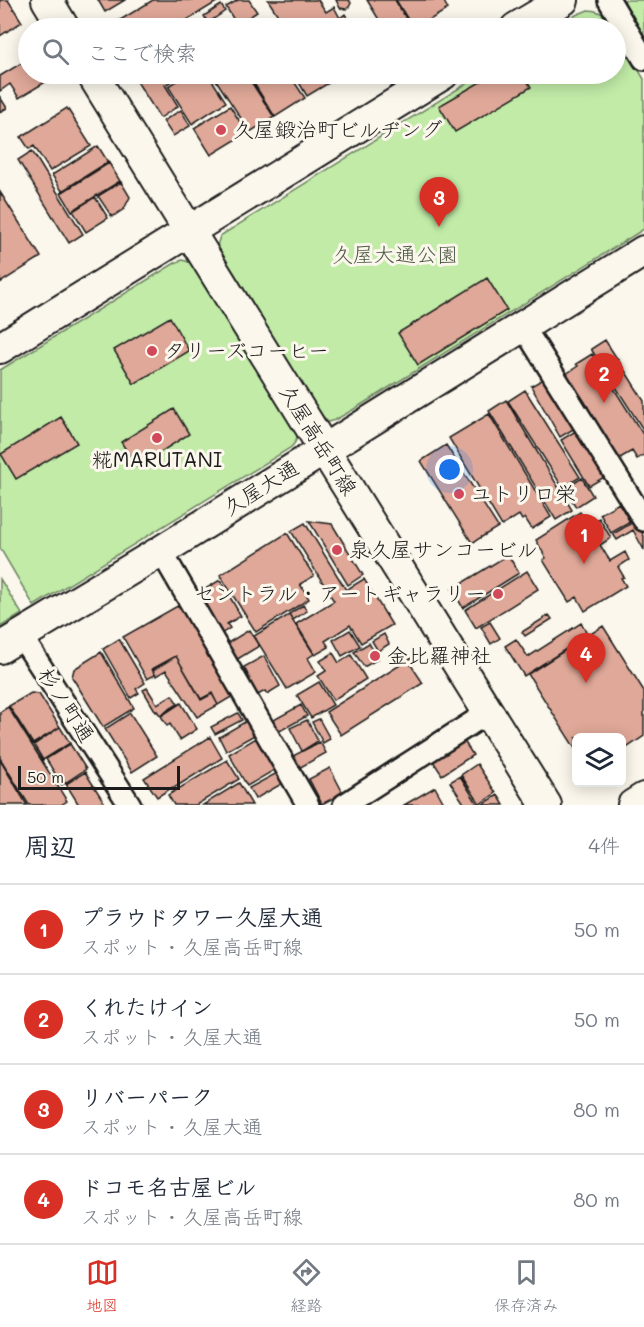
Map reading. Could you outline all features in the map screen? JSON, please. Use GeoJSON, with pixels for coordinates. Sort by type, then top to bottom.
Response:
{"type":"FeatureCollection","features":[{"type":"Feature","properties":{"kind":"street"},"geometry":{"type":"LineString","coordinates":[[47,0],[58,18]]}},
{"type":"Feature","properties":{"kind":"street"},"geometry":{"type":"LineString","coordinates":[[532,18],[562,0]]}},
{"type":"Feature","properties":{"kind":"street"},"geometry":{"type":"LineString","coordinates":[[609,0],[620,18]]}},
{"type":"Feature","properties":{"kind":"street"},"geometry":{"type":"LineString","coordinates":[[626,29],[644,59]]}},
{"type":"Feature","properties":{"kind":"street","name":"久屋高岳町線"},"geometry":{"type":"LineString","coordinates":[[98,84],[546,805]]}},
{"type":"Feature","properties":{"kind":"street"},"geometry":{"type":"LineString","coordinates":[[0,348],[427,84]]}},
{"type":"Feature","properties":{"kind":"street","name":"久屋大通"},"geometry":{"type":"LineString","coordinates":[[10,642],[161,551],[644,250]]}},
{"type":"Feature","properties":{"kind":"street"},"geometry":{"type":"LineString","coordinates":[[523,326],[644,520]]}},
{"type":"Feature","properties":{"kind":"street"},"geometry":{"type":"LineString","coordinates":[[161,551],[308,805]]}},
{"type":"Feature","properties":{"kind":"street","name":"杉ノ町通"},"geometry":{"type":"LineString","coordinates":[[10,642],[130,805]]}},
{"type":"Feature","properties":{"kind":"street"},"geometry":{"type":"LineString","coordinates":[[344,805],[489,712]]}},
{"type":"Feature","properties":{"kind":"street"},"geometry":{"type":"LineString","coordinates":[[633,805],[644,798]]}},
{"type":"Feature","properties":{"kind":"green space"},"geometry":{"type":"Polygon","coordinates":[[[624,0],[644,0],[644,37],[626,8],[624,0]]]}},
{"type":"Feature","properties":{"kind":"green space"},"geometry":{"type":"Polygon","coordinates":[[[588,10],[606,18],[571,18],[588,10]]]}},
{"type":"Feature","properties":{"kind":"green space","name":"久屋大通公園"},"geometry":{"type":"Polygon","coordinates":[[[626,49],[644,79],[644,229],[335,420],[328,422],[318,411],[219,253],[217,246],[220,236],[466,84],[626,84],[626,49]]]}},
{"type":"Feature","properties":{"kind":"green space"},"geometry":{"type":"Polygon","coordinates":[[[182,260],[198,267],[296,427],[296,441],[290,448],[34,606],[0,548],[0,370],[182,260]]]}},
{"type":"Feature","properties":{"kind":"green space"},"geometry":{"type":"Polygon","coordinates":[[[0,579],[22,614],[0,627],[0,579]]]}},
{"type":"Feature","properties":{"kind":"building"},"geometry":{"type":"Polygon","coordinates":[[[0,0],[8,0],[19,18],[18,25],[0,36],[0,0]]]}},
{"type":"Feature","properties":{"kind":"building"},"geometry":{"type":"Polygon","coordinates":[[[98,0],[125,0],[105,12],[98,0]]]}},
{"type":"Feature","properties":{"kind":"building"},"geometry":{"type":"Polygon","coordinates":[[[153,0],[220,0],[190,18],[123,18],[153,0]]]}},
{"type":"Feature","properties":{"kind":"building"},"geometry":{"type":"Polygon","coordinates":[[[238,0],[249,0],[257,12],[248,18],[233,18],[226,7],[238,0]]]}},
{"type":"Feature","properties":{"kind":"building"},"geometry":{"type":"Polygon","coordinates":[[[268,0],[318,0],[326,12],[334,7],[340,18],[280,18],[268,0]]]}},
{"type":"Feature","properties":{"kind":"building"},"geometry":{"type":"Polygon","coordinates":[[[336,0],[349,0],[351,3],[346,9],[340,8],[336,0]]]}},
{"type":"Feature","properties":{"kind":"building"},"geometry":{"type":"Polygon","coordinates":[[[367,0],[395,0],[406,18],[378,18],[367,0]]]}},
{"type":"Feature","properties":{"kind":"building"},"geometry":{"type":"Polygon","coordinates":[[[396,0],[443,0],[448,9],[433,18],[407,18],[396,0]]]}},
{"type":"Feature","properties":{"kind":"building"},"geometry":{"type":"Polygon","coordinates":[[[221,5],[225,11],[215,18],[204,16],[221,5]]]}},
{"type":"Feature","properties":{"kind":"building"},"geometry":{"type":"Polygon","coordinates":[[[18,65],[18,84],[42,84],[19,98],[10,84],[0,91],[0,76],[18,65]]]}},
{"type":"Feature","properties":{"kind":"building"},"geometry":{"type":"Polygon","coordinates":[[[139,84],[167,84],[165,85],[178,106],[160,118],[139,84]]]}},
{"type":"Feature","properties":{"kind":"building"},"geometry":{"type":"Polygon","coordinates":[[[171,84],[214,84],[226,102],[192,124],[168,86],[171,84]]]}},
{"type":"Feature","properties":{"kind":"building"},"geometry":{"type":"Polygon","coordinates":[[[219,84],[253,84],[274,117],[250,132],[219,84]]]}},
{"type":"Feature","properties":{"kind":"building"},"geometry":{"type":"Polygon","coordinates":[[[254,84],[296,84],[305,98],[275,117],[254,84]]]}},
{"type":"Feature","properties":{"kind":"building"},"geometry":{"type":"Polygon","coordinates":[[[300,84],[327,84],[307,96],[300,84]]]}},
{"type":"Feature","properties":{"kind":"building"},"geometry":{"type":"Polygon","coordinates":[[[477,84],[529,84],[531,87],[455,132],[439,106],[477,84]]]}},
{"type":"Feature","properties":{"kind":"building"},"geometry":{"type":"Polygon","coordinates":[[[0,97],[7,108],[0,112],[0,97]]]}},
{"type":"Feature","properties":{"kind":"building","name":"久屋鍛治町ビルヂング"},"geometry":{"type":"Polygon","coordinates":[[[230,106],[247,133],[211,155],[194,128],[230,106]]]}},
{"type":"Feature","properties":{"kind":"building"},"geometry":{"type":"Polygon","coordinates":[[[67,108],[91,146],[50,171],[34,146],[29,149],[21,137],[67,108]]]}},
{"type":"Feature","properties":{"kind":"building"},"geometry":{"type":"Polygon","coordinates":[[[181,110],[190,126],[173,136],[163,121],[181,110]]]}},
{"type":"Feature","properties":{"kind":"building"},"geometry":{"type":"Polygon","coordinates":[[[98,146],[108,162],[62,191],[52,175],[98,146]]]}},
{"type":"Feature","properties":{"kind":"building"},"geometry":{"type":"Polygon","coordinates":[[[32,151],[83,234],[69,243],[18,160],[32,151]]]}},
{"type":"Feature","properties":{"kind":"building"},"geometry":{"type":"Polygon","coordinates":[[[109,163],[120,181],[72,211],[61,193],[109,163]]]}},
{"type":"Feature","properties":{"kind":"building"},"geometry":{"type":"Polygon","coordinates":[[[121,182],[130,197],[124,209],[112,217],[98,196],[121,182]]]}},
{"type":"Feature","properties":{"kind":"building"},"geometry":{"type":"Polygon","coordinates":[[[0,192],[41,257],[0,283],[0,192]]]}},
{"type":"Feature","properties":{"kind":"building"},"geometry":{"type":"Polygon","coordinates":[[[95,197],[108,218],[86,232],[73,211],[95,197]]]}},
{"type":"Feature","properties":{"kind":"building"},"geometry":{"type":"Polygon","coordinates":[[[487,278],[507,310],[418,365],[398,333],[487,278]]]}},
{"type":"Feature","properties":{"kind":"building","name":"タリーズコーヒー"},"geometry":{"type":"Polygon","coordinates":[[[170,317],[189,351],[134,384],[114,350],[170,317]]]}},
{"type":"Feature","properties":{"kind":"building"},"geometry":{"type":"Polygon","coordinates":[[[605,340],[616,357],[602,366],[591,349],[605,340]]]}},
{"type":"Feature","properties":{"kind":"building"},"geometry":{"type":"Polygon","coordinates":[[[592,354],[644,436],[644,455],[637,459],[632,451],[616,458],[605,440],[607,438],[600,427],[597,428],[585,409],[588,407],[581,396],[578,398],[566,380],[569,378],[566,374],[578,366],[576,364],[592,354]]]}},
{"type":"Feature","properties":{"kind":"building"},"geometry":{"type":"Polygon","coordinates":[[[617,358],[644,401],[644,431],[603,367],[617,358]]]}},
{"type":"Feature","properties":{"kind":"building"},"geometry":{"type":"Polygon","coordinates":[[[545,378],[575,428],[560,437],[531,386],[545,378]]]}},
{"type":"Feature","properties":{"kind":"building"},"geometry":{"type":"Polygon","coordinates":[[[525,390],[580,477],[563,488],[508,401],[525,390]]]}},
{"type":"Feature","properties":{"kind":"building"},"geometry":{"type":"Polygon","coordinates":[[[506,400],[572,510],[556,520],[489,411],[506,400]]]}},
{"type":"Feature","properties":{"kind":"building"},"geometry":{"type":"Polygon","coordinates":[[[174,409],[189,434],[137,467],[121,442],[174,409]]]}},
{"type":"Feature","properties":{"kind":"building"},"geometry":{"type":"Polygon","coordinates":[[[489,414],[551,517],[532,529],[525,518],[522,520],[519,515],[502,526],[449,438],[489,414]]]}},
{"type":"Feature","properties":{"kind":"building"},"geometry":{"type":"Polygon","coordinates":[[[61,417],[77,443],[16,479],[1,454],[61,417]]]}},
{"type":"Feature","properties":{"kind":"building"},"geometry":{"type":"Polygon","coordinates":[[[579,429],[608,475],[589,486],[561,440],[579,429]]]}},
{"type":"Feature","properties":{"kind":"building","name":"ユトリロ栄"},"geometry":{"type":"Polygon","coordinates":[[[446,445],[498,527],[472,543],[421,461],[446,445]]]}},
{"type":"Feature","properties":{"kind":"building"},"geometry":{"type":"Polygon","coordinates":[[[582,478],[593,496],[576,507],[565,489],[582,478]]]}},
{"type":"Feature","properties":{"kind":"building"},"geometry":{"type":"Polygon","coordinates":[[[619,503],[630,522],[611,533],[600,514],[619,503]]]}},
{"type":"Feature","properties":{"kind":"building"},"geometry":{"type":"Polygon","coordinates":[[[580,512],[588,525],[599,518],[611,538],[600,545],[610,561],[625,552],[629,560],[618,567],[626,586],[585,611],[577,597],[569,602],[543,560],[546,558],[536,540],[580,512]]]}},
{"type":"Feature","properties":{"kind":"building","name":"泉久屋サンコービル"},"geometry":{"type":"Polygon","coordinates":[[[309,521],[332,524],[363,575],[348,585],[309,521]]]}},
{"type":"Feature","properties":{"kind":"building"},"geometry":{"type":"Polygon","coordinates":[[[635,521],[644,536],[644,550],[633,530],[617,540],[613,534],[635,521]]]}},
{"type":"Feature","properties":{"kind":"building"},"geometry":{"type":"Polygon","coordinates":[[[305,523],[346,590],[364,579],[392,625],[361,643],[350,625],[325,641],[329,647],[315,655],[296,624],[334,601],[291,531],[305,523]]]}},
{"type":"Feature","properties":{"kind":"building"},"geometry":{"type":"Polygon","coordinates":[[[287,533],[314,576],[300,584],[309,599],[256,632],[220,575],[287,533]]]}},
{"type":"Feature","properties":{"kind":"building"},"geometry":{"type":"Polygon","coordinates":[[[508,555],[519,573],[463,608],[452,589],[508,555]]]}},
{"type":"Feature","properties":{"kind":"building"},"geometry":{"type":"Polygon","coordinates":[[[527,571],[538,589],[476,628],[465,610],[527,571]]]}},
{"type":"Feature","properties":{"kind":"building"},"geometry":{"type":"Polygon","coordinates":[[[220,580],[241,616],[227,624],[230,628],[221,634],[197,594],[220,580]]]}},
{"type":"Feature","properties":{"kind":"building"},"geometry":{"type":"Polygon","coordinates":[[[181,604],[233,696],[218,705],[212,693],[201,699],[176,656],[152,669],[155,675],[147,679],[123,637],[181,604]]]}},
{"type":"Feature","properties":{"kind":"building"},"geometry":{"type":"Polygon","coordinates":[[[303,605],[307,611],[293,620],[289,614],[303,605]]]}},
{"type":"Feature","properties":{"kind":"building"},"geometry":{"type":"Polygon","coordinates":[[[289,615],[314,654],[308,658],[316,672],[287,689],[254,636],[289,615]]]}},
{"type":"Feature","properties":{"kind":"building"},"geometry":{"type":"Polygon","coordinates":[[[549,615],[552,619],[525,636],[522,632],[549,615]]]}},
{"type":"Feature","properties":{"kind":"building"},"geometry":{"type":"Polygon","coordinates":[[[490,622],[500,638],[491,644],[481,627],[490,622]]]}},
{"type":"Feature","properties":{"kind":"building"},"geometry":{"type":"Polygon","coordinates":[[[581,623],[588,635],[524,676],[505,646],[516,639],[528,657],[581,623]]]}},
{"type":"Feature","properties":{"kind":"building"},"geometry":{"type":"Polygon","coordinates":[[[603,626],[644,691],[644,736],[626,748],[626,733],[572,733],[572,744],[528,674],[603,626]]]}},
{"type":"Feature","properties":{"kind":"building"},"geometry":{"type":"Polygon","coordinates":[[[249,630],[259,646],[236,660],[226,644],[249,630]]]}},
{"type":"Feature","properties":{"kind":"building"},"geometry":{"type":"Polygon","coordinates":[[[350,630],[360,646],[342,656],[333,640],[350,630]]]}},
{"type":"Feature","properties":{"kind":"building"},"geometry":{"type":"Polygon","coordinates":[[[384,634],[389,644],[378,651],[372,641],[384,634]]]}},
{"type":"Feature","properties":{"kind":"building"},"geometry":{"type":"Polygon","coordinates":[[[119,639],[145,683],[136,689],[139,693],[131,698],[103,649],[119,639]]]}},
{"type":"Feature","properties":{"kind":"building"},"geometry":{"type":"Polygon","coordinates":[[[369,643],[378,659],[364,667],[354,652],[369,643]]]}},
{"type":"Feature","properties":{"kind":"building"},"geometry":{"type":"Polygon","coordinates":[[[101,652],[134,708],[103,727],[72,677],[74,669],[101,652]]]}},
{"type":"Feature","properties":{"kind":"building"},"geometry":{"type":"Polygon","coordinates":[[[333,653],[339,663],[351,655],[366,679],[333,700],[318,676],[326,671],[320,661],[333,653]]]}},
{"type":"Feature","properties":{"kind":"building"},"geometry":{"type":"Polygon","coordinates":[[[176,656],[201,700],[212,694],[218,705],[197,717],[166,670],[156,676],[153,670],[176,656]]]}},
{"type":"Feature","properties":{"kind":"building"},"geometry":{"type":"Polygon","coordinates":[[[264,656],[280,686],[267,694],[265,691],[256,696],[244,667],[264,656]]]}},
{"type":"Feature","properties":{"kind":"building"},"geometry":{"type":"Polygon","coordinates":[[[411,658],[415,663],[411,665],[423,683],[341,735],[326,712],[411,658]]]}},
{"type":"Feature","properties":{"kind":"building"},"geometry":{"type":"Polygon","coordinates":[[[319,682],[333,705],[311,718],[297,695],[319,682]]]}},
{"type":"Feature","properties":{"kind":"building"},"geometry":{"type":"Polygon","coordinates":[[[147,688],[157,704],[172,695],[178,704],[160,715],[143,690],[147,688]]]}},
{"type":"Feature","properties":{"kind":"building"},"geometry":{"type":"Polygon","coordinates":[[[31,693],[39,694],[60,727],[33,744],[9,706],[31,693]]]}},
{"type":"Feature","properties":{"kind":"building"},"geometry":{"type":"Polygon","coordinates":[[[181,703],[197,729],[180,740],[170,724],[167,726],[161,716],[181,703]]]}},
{"type":"Feature","properties":{"kind":"building"},"geometry":{"type":"Polygon","coordinates":[[[301,705],[307,716],[276,733],[270,722],[301,705]]]}},
{"type":"Feature","properties":{"kind":"building"},"geometry":{"type":"Polygon","coordinates":[[[8,707],[67,801],[61,805],[29,805],[0,758],[0,712],[8,707]]]}},
{"type":"Feature","properties":{"kind":"building"},"geometry":{"type":"Polygon","coordinates":[[[130,713],[157,756],[132,772],[105,729],[130,713]]]}},
{"type":"Feature","properties":{"kind":"building"},"geometry":{"type":"Polygon","coordinates":[[[238,713],[242,720],[215,734],[211,727],[238,713]]]}},
{"type":"Feature","properties":{"kind":"building"},"geometry":{"type":"Polygon","coordinates":[[[250,719],[258,733],[226,751],[219,737],[250,719]]]}},
{"type":"Feature","properties":{"kind":"building"},"geometry":{"type":"Polygon","coordinates":[[[319,719],[330,739],[323,743],[312,722],[319,719]]]}},
{"type":"Feature","properties":{"kind":"building"},"geometry":{"type":"Polygon","coordinates":[[[307,720],[318,741],[302,751],[290,728],[307,720]]]}},
{"type":"Feature","properties":{"kind":"building"},"geometry":{"type":"Polygon","coordinates":[[[60,727],[70,743],[43,760],[34,745],[60,727]]]}},
{"type":"Feature","properties":{"kind":"building"},"geometry":{"type":"Polygon","coordinates":[[[210,737],[222,758],[157,797],[144,778],[210,737]]]}},
{"type":"Feature","properties":{"kind":"building"},"geometry":{"type":"Polygon","coordinates":[[[258,737],[276,769],[247,786],[229,754],[258,737]]]}},
{"type":"Feature","properties":{"kind":"building"},"geometry":{"type":"Polygon","coordinates":[[[462,738],[473,755],[442,775],[431,758],[462,738]]]}},
{"type":"Feature","properties":{"kind":"building"},"geometry":{"type":"Polygon","coordinates":[[[320,742],[326,753],[297,769],[291,757],[320,742]]]}},
{"type":"Feature","properties":{"kind":"building"},"geometry":{"type":"Polygon","coordinates":[[[70,744],[86,769],[62,785],[46,759],[70,744]]]}},
{"type":"Feature","properties":{"kind":"building"},"geometry":{"type":"Polygon","coordinates":[[[0,760],[27,805],[0,805],[0,760]]]}},
{"type":"Feature","properties":{"kind":"building"},"geometry":{"type":"Polygon","coordinates":[[[227,760],[239,779],[196,805],[174,805],[168,795],[227,760]]]}},
{"type":"Feature","properties":{"kind":"building"},"geometry":{"type":"Polygon","coordinates":[[[477,764],[496,793],[480,804],[461,775],[477,764]]]}},
{"type":"Feature","properties":{"kind":"building"},"geometry":{"type":"Polygon","coordinates":[[[330,768],[343,793],[322,804],[309,779],[330,768]]]}},
{"type":"Feature","properties":{"kind":"building"},"geometry":{"type":"Polygon","coordinates":[[[85,772],[104,802],[99,805],[79,805],[66,784],[85,772]]]}},
{"type":"Feature","properties":{"kind":"building"},"geometry":{"type":"Polygon","coordinates":[[[279,772],[285,782],[255,799],[249,788],[279,772]]]}},
{"type":"Feature","properties":{"kind":"building"},"geometry":{"type":"Polygon","coordinates":[[[460,776],[477,803],[465,805],[450,782],[460,776]]]}},
{"type":"Feature","properties":{"kind":"building"},"geometry":{"type":"Polygon","coordinates":[[[239,783],[252,805],[203,805],[239,783]]]}},
{"type":"Feature","properties":{"kind":"building"},"geometry":{"type":"Polygon","coordinates":[[[435,787],[445,805],[404,805],[435,787]]]}},
{"type":"Feature","properties":{"kind":"building"},"geometry":{"type":"Polygon","coordinates":[[[498,795],[504,805],[482,805],[498,795]]]}},
{"type":"Feature","properties":{"kind":"place","name":"久屋鍛治町ビルヂング"},"geometry":{"type":"Point","coordinates":[221,130]}},
{"type":"Feature","properties":{"kind":"place","name":"リバーパーク"},"geometry":{"type":"Point","coordinates":[439,227]}},
{"type":"Feature","properties":{"kind":"place","name":"タリーズコーヒー"},"geometry":{"type":"Point","coordinates":[152,351]}},
{"type":"Feature","properties":{"kind":"place","name":"くれたけイン"},"geometry":{"type":"Point","coordinates":[604,403]}},
{"type":"Feature","properties":{"kind":"place","name":"糀MARUTANI"},"geometry":{"type":"Point","coordinates":[157,438]}},
{"type":"Feature","properties":{"kind":"place","name":"ユトリロ栄"},"geometry":{"type":"Point","coordinates":[459,494]}},
{"type":"Feature","properties":{"kind":"place","name":"泉久屋サンコービル"},"geometry":{"type":"Point","coordinates":[337,550]}},
{"type":"Feature","properties":{"kind":"place","name":"プラウドタワー久屋大通"},"geometry":{"type":"Point","coordinates":[584,564]}},
{"type":"Feature","properties":{"kind":"place","name":"セントラル・アートギャラリー"},"geometry":{"type":"Point","coordinates":[498,594]}},
{"type":"Feature","properties":{"kind":"place","name":"金比羅神社"},"geometry":{"type":"Point","coordinates":[375,656]}},
{"type":"Feature","properties":{"kind":"place","name":"ドコモ名古屋ビル"},"geometry":{"type":"Point","coordinates":[586,683]}}]}
